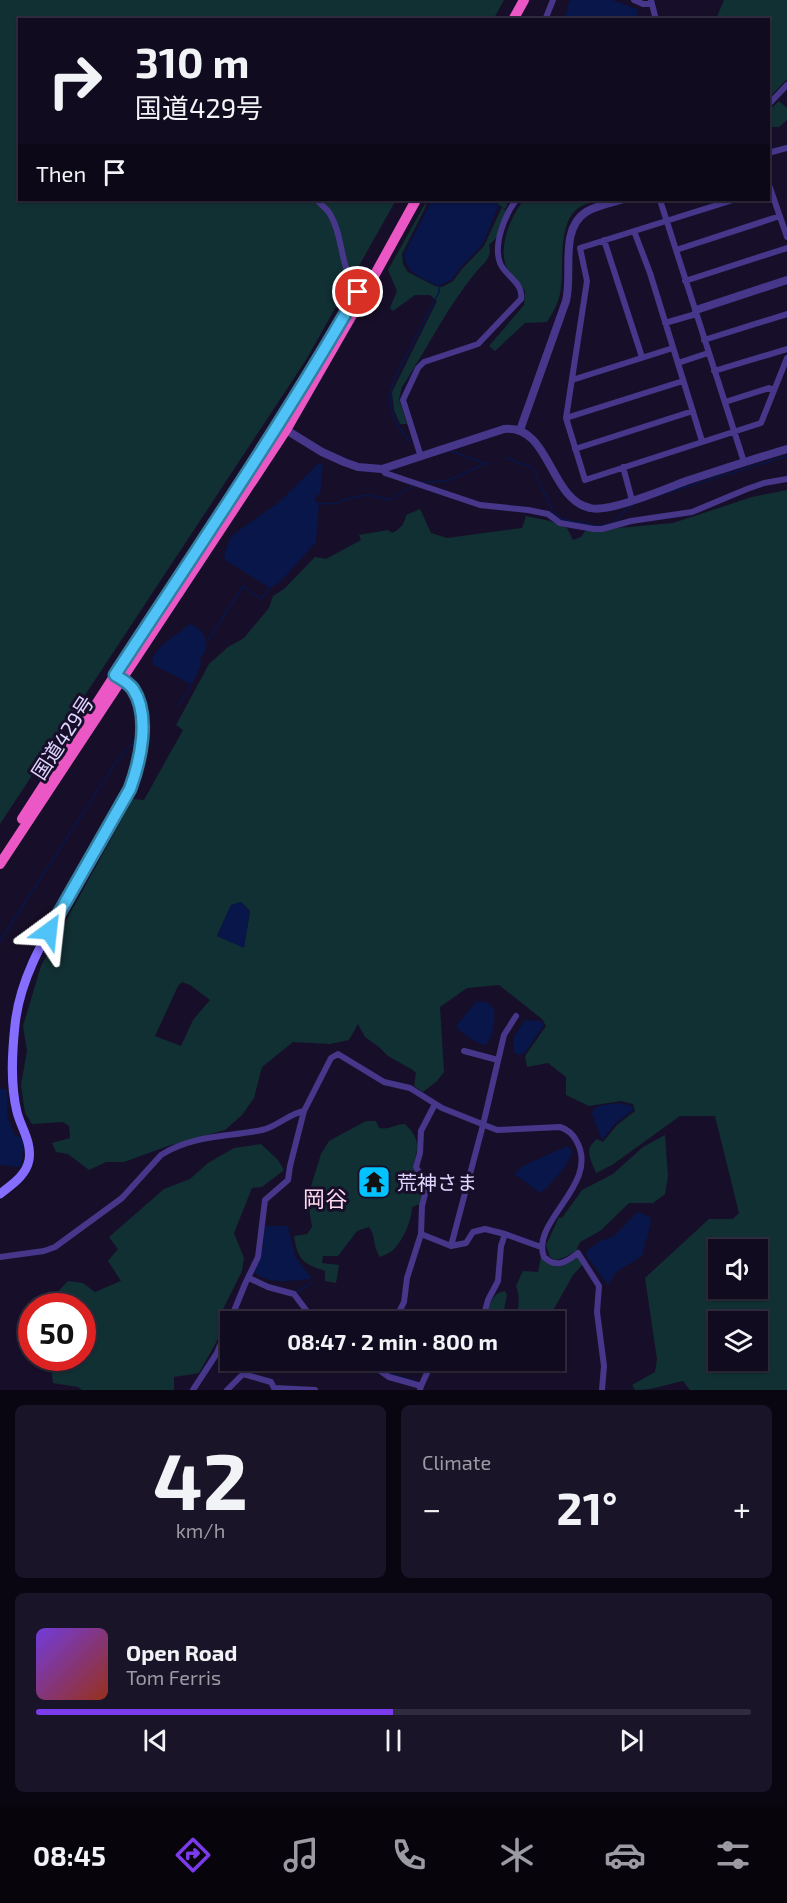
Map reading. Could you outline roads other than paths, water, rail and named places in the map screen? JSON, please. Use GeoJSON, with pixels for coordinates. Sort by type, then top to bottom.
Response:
{"type":"FeatureCollection","features":[{"type":"Feature","properties":{"kind":"highway"},"geometry":{"type":"LineString","coordinates":[[506,18],[516,0]]}},
{"type":"Feature","properties":{"kind":"highway"},"geometry":{"type":"LineString","coordinates":[[514,18],[524,0]]}},
{"type":"Feature","properties":{"kind":"highway","name":"国道429号"},"geometry":{"type":"LineString","coordinates":[[282,427],[407,201]]}},
{"type":"Feature","properties":{"kind":"highway","name":"国道429号"},"geometry":{"type":"LineString","coordinates":[[0,852],[118,677],[343,333],[415,201]]}},
{"type":"Feature","properties":{"kind":"highway","name":"国道429号"},"geometry":{"type":"LineString","coordinates":[[0,864],[118,677]]}},
{"type":"Feature","properties":{"kind":"main road"},"geometry":{"type":"LineString","coordinates":[[0,1194],[21,1175],[28,1160],[27,1134],[17,1113],[13,1054],[15,1024],[29,970],[37,951],[130,789],[138,767],[142,725],[138,699],[132,688],[118,677]]}},
{"type":"Feature","properties":{"kind":"street"},"geometry":{"type":"LineString","coordinates":[[546,18],[553,0]]}},
{"type":"Feature","properties":{"kind":"street"},"geometry":{"type":"LineString","coordinates":[[634,0],[643,4],[651,2],[655,18]]}},
{"type":"Feature","properties":{"kind":"street"},"geometry":{"type":"LineString","coordinates":[[770,103],[787,85]]}},
{"type":"Feature","properties":{"kind":"street"},"geometry":{"type":"LineString","coordinates":[[770,152],[787,148]]}},
{"type":"Feature","properties":{"kind":"street"},"geometry":{"type":"LineString","coordinates":[[770,189],[787,237]]}},
{"type":"Feature","properties":{"kind":"street"},"geometry":{"type":"LineString","coordinates":[[318,201],[330,214],[351,281],[358,292]]}},
{"type":"Feature","properties":{"kind":"street"},"geometry":{"type":"LineString","coordinates":[[421,457],[403,400],[418,368],[424,362],[478,344],[520,299],[521,291],[503,268],[498,252],[506,220],[516,201]]}},
{"type":"Feature","properties":{"kind":"street"},"geometry":{"type":"LineString","coordinates":[[520,430],[566,301],[571,232],[585,213],[618,201]]}},
{"type":"Feature","properties":{"kind":"street"},"geometry":{"type":"LineString","coordinates":[[660,201],[744,462]]}},
{"type":"Feature","properties":{"kind":"street"},"geometry":{"type":"LineString","coordinates":[[730,201],[580,248],[587,281],[566,418],[585,480],[761,423],[787,358]]}},
{"type":"Feature","properties":{"kind":"street"},"geometry":{"type":"LineString","coordinates":[[676,250],[780,216]]}},
{"type":"Feature","properties":{"kind":"street"},"geometry":{"type":"LineString","coordinates":[[634,231],[650,273],[702,441]]}},
{"type":"Feature","properties":{"kind":"street"},"geometry":{"type":"LineString","coordinates":[[604,240],[642,357]]}},
{"type":"Feature","properties":{"kind":"street"},"geometry":{"type":"LineString","coordinates":[[685,280],[787,248]]}},
{"type":"Feature","properties":{"kind":"street"},"geometry":{"type":"LineString","coordinates":[[665,323],[787,280]]}},
{"type":"Feature","properties":{"kind":"street"},"geometry":{"type":"LineString","coordinates":[[704,340],[787,314]]}},
{"type":"Feature","properties":{"kind":"street"},"geometry":{"type":"LineString","coordinates":[[572,380],[673,348]]}},
{"type":"Feature","properties":{"kind":"street"},"geometry":{"type":"LineString","coordinates":[[714,371],[787,349]]}},
{"type":"Feature","properties":{"kind":"street"},"geometry":{"type":"LineString","coordinates":[[678,363],[708,353]]}},
{"type":"Feature","properties":{"kind":"street"},"geometry":{"type":"LineString","coordinates":[[566,418],[683,381]]}},
{"type":"Feature","properties":{"kind":"street"},"geometry":{"type":"LineString","coordinates":[[725,402],[770,388],[774,390]]}},
{"type":"Feature","properties":{"kind":"street"},"geometry":{"type":"LineString","coordinates":[[575,449],[693,411]]}},
{"type":"Feature","properties":{"kind":"street"},"geometry":{"type":"LineString","coordinates":[[282,427],[322,452],[344,462],[358,467],[382,469],[504,429],[520,430],[533,440],[574,501],[586,508],[602,509],[787,449]]}},
{"type":"Feature","properties":{"kind":"street"},"geometry":{"type":"LineString","coordinates":[[623,467],[632,500]]}},
{"type":"Feature","properties":{"kind":"street"},"geometry":{"type":"LineString","coordinates":[[382,469],[385,473],[480,505],[548,514],[560,523],[594,529],[692,512],[764,483],[787,479]]}},
{"type":"Feature","properties":{"kind":"street"},"geometry":{"type":"LineString","coordinates":[[451,1246],[504,1035],[516,1016]]}},
{"type":"Feature","properties":{"kind":"street"},"geometry":{"type":"LineString","coordinates":[[464,1051],[498,1060]]}},
{"type":"Feature","properties":{"kind":"street"},"geometry":{"type":"LineString","coordinates":[[193,1390],[217,1353],[261,1249],[265,1200],[288,1180],[304,1111],[331,1058],[338,1054],[384,1082],[410,1088],[435,1104],[497,1130],[563,1128],[575,1138],[579,1145],[581,1162],[576,1183],[557,1211],[541,1246],[544,1257],[555,1264],[563,1264],[578,1253],[599,1286],[597,1312],[604,1366],[602,1390]]}},
{"type":"Feature","properties":{"kind":"street"},"geometry":{"type":"LineString","coordinates":[[400,1311],[404,1302],[407,1278],[421,1234],[422,1206],[427,1186],[416,1167],[421,1131],[435,1104]]}},
{"type":"Feature","properties":{"kind":"street"},"geometry":{"type":"LineString","coordinates":[[0,1257],[44,1251],[55,1247],[122,1198],[161,1155],[168,1151],[208,1137],[262,1130],[294,1113],[304,1111]]}},
{"type":"Feature","properties":{"kind":"street"},"geometry":{"type":"LineString","coordinates":[[421,1234],[451,1246],[466,1243],[473,1232],[485,1228],[541,1246]]}},
{"type":"Feature","properties":{"kind":"street"},"geometry":{"type":"LineString","coordinates":[[485,1311],[488,1299],[498,1281],[501,1246],[505,1234]]}},
{"type":"Feature","properties":{"kind":"street"},"geometry":{"type":"LineString","coordinates":[[249,1278],[268,1287],[294,1294],[307,1311]]}},
{"type":"Feature","properties":{"kind":"street"},"geometry":{"type":"LineString","coordinates":[[381,1371],[389,1377],[421,1386],[428,1371]]}},
{"type":"Feature","properties":{"kind":"street"},"geometry":{"type":"LineString","coordinates":[[227,1390],[243,1374],[263,1378],[271,1382],[274,1389],[315,1390]]}},
{"type":"Feature","properties":{"kind":"waterway"},"geometry":{"type":"LineString","coordinates":[[410,442],[392,412],[392,387],[439,292],[439,283]]}},
{"type":"Feature","properties":{"kind":"waterway"},"geometry":{"type":"LineString","coordinates":[[451,451],[484,463]]}},
{"type":"Feature","properties":{"kind":"waterway"},"geometry":{"type":"LineString","coordinates":[[656,496],[787,456]]}},
{"type":"Feature","properties":{"kind":"waterway"},"geometry":{"type":"LineString","coordinates":[[507,458],[533,468],[552,510],[562,519],[597,526],[611,524],[632,505]]}},
{"type":"Feature","properties":{"kind":"waterway"},"geometry":{"type":"LineString","coordinates":[[423,482],[447,481],[487,463]]}},
{"type":"Feature","properties":{"kind":"waterway"},"geometry":{"type":"LineString","coordinates":[[318,504],[338,503],[342,500],[367,495],[391,500],[412,486]]}},
{"type":"Feature","properties":{"kind":"waterway"},"geometry":{"type":"LineString","coordinates":[[207,642],[243,586],[261,599],[270,587]]}},
{"type":"Feature","properties":{"kind":"waterway"},"geometry":{"type":"LineString","coordinates":[[179,704],[190,689],[191,682]]}},
{"type":"Feature","properties":{"kind":"waterway"},"geometry":{"type":"LineString","coordinates":[[0,941],[118,759],[136,740]]}},
{"type":"Feature","properties":{"kind":"waterway"},"geometry":{"type":"LineString","coordinates":[[296,1292],[311,1283]]}},
{"type":"Feature","properties":{"kind":"waterway"},"geometry":{"type":"LineString","coordinates":[[387,1372],[417,1382]]}},
{"type":"Feature","properties":{"kind":"place","name":"荒神さま"},"geometry":{"type":"Point","coordinates":[374,1182]}},
{"type":"Feature","properties":{"kind":"district","name":"岡谷"},"geometry":{"type":"Point","coordinates":[325,1198]}}]}
